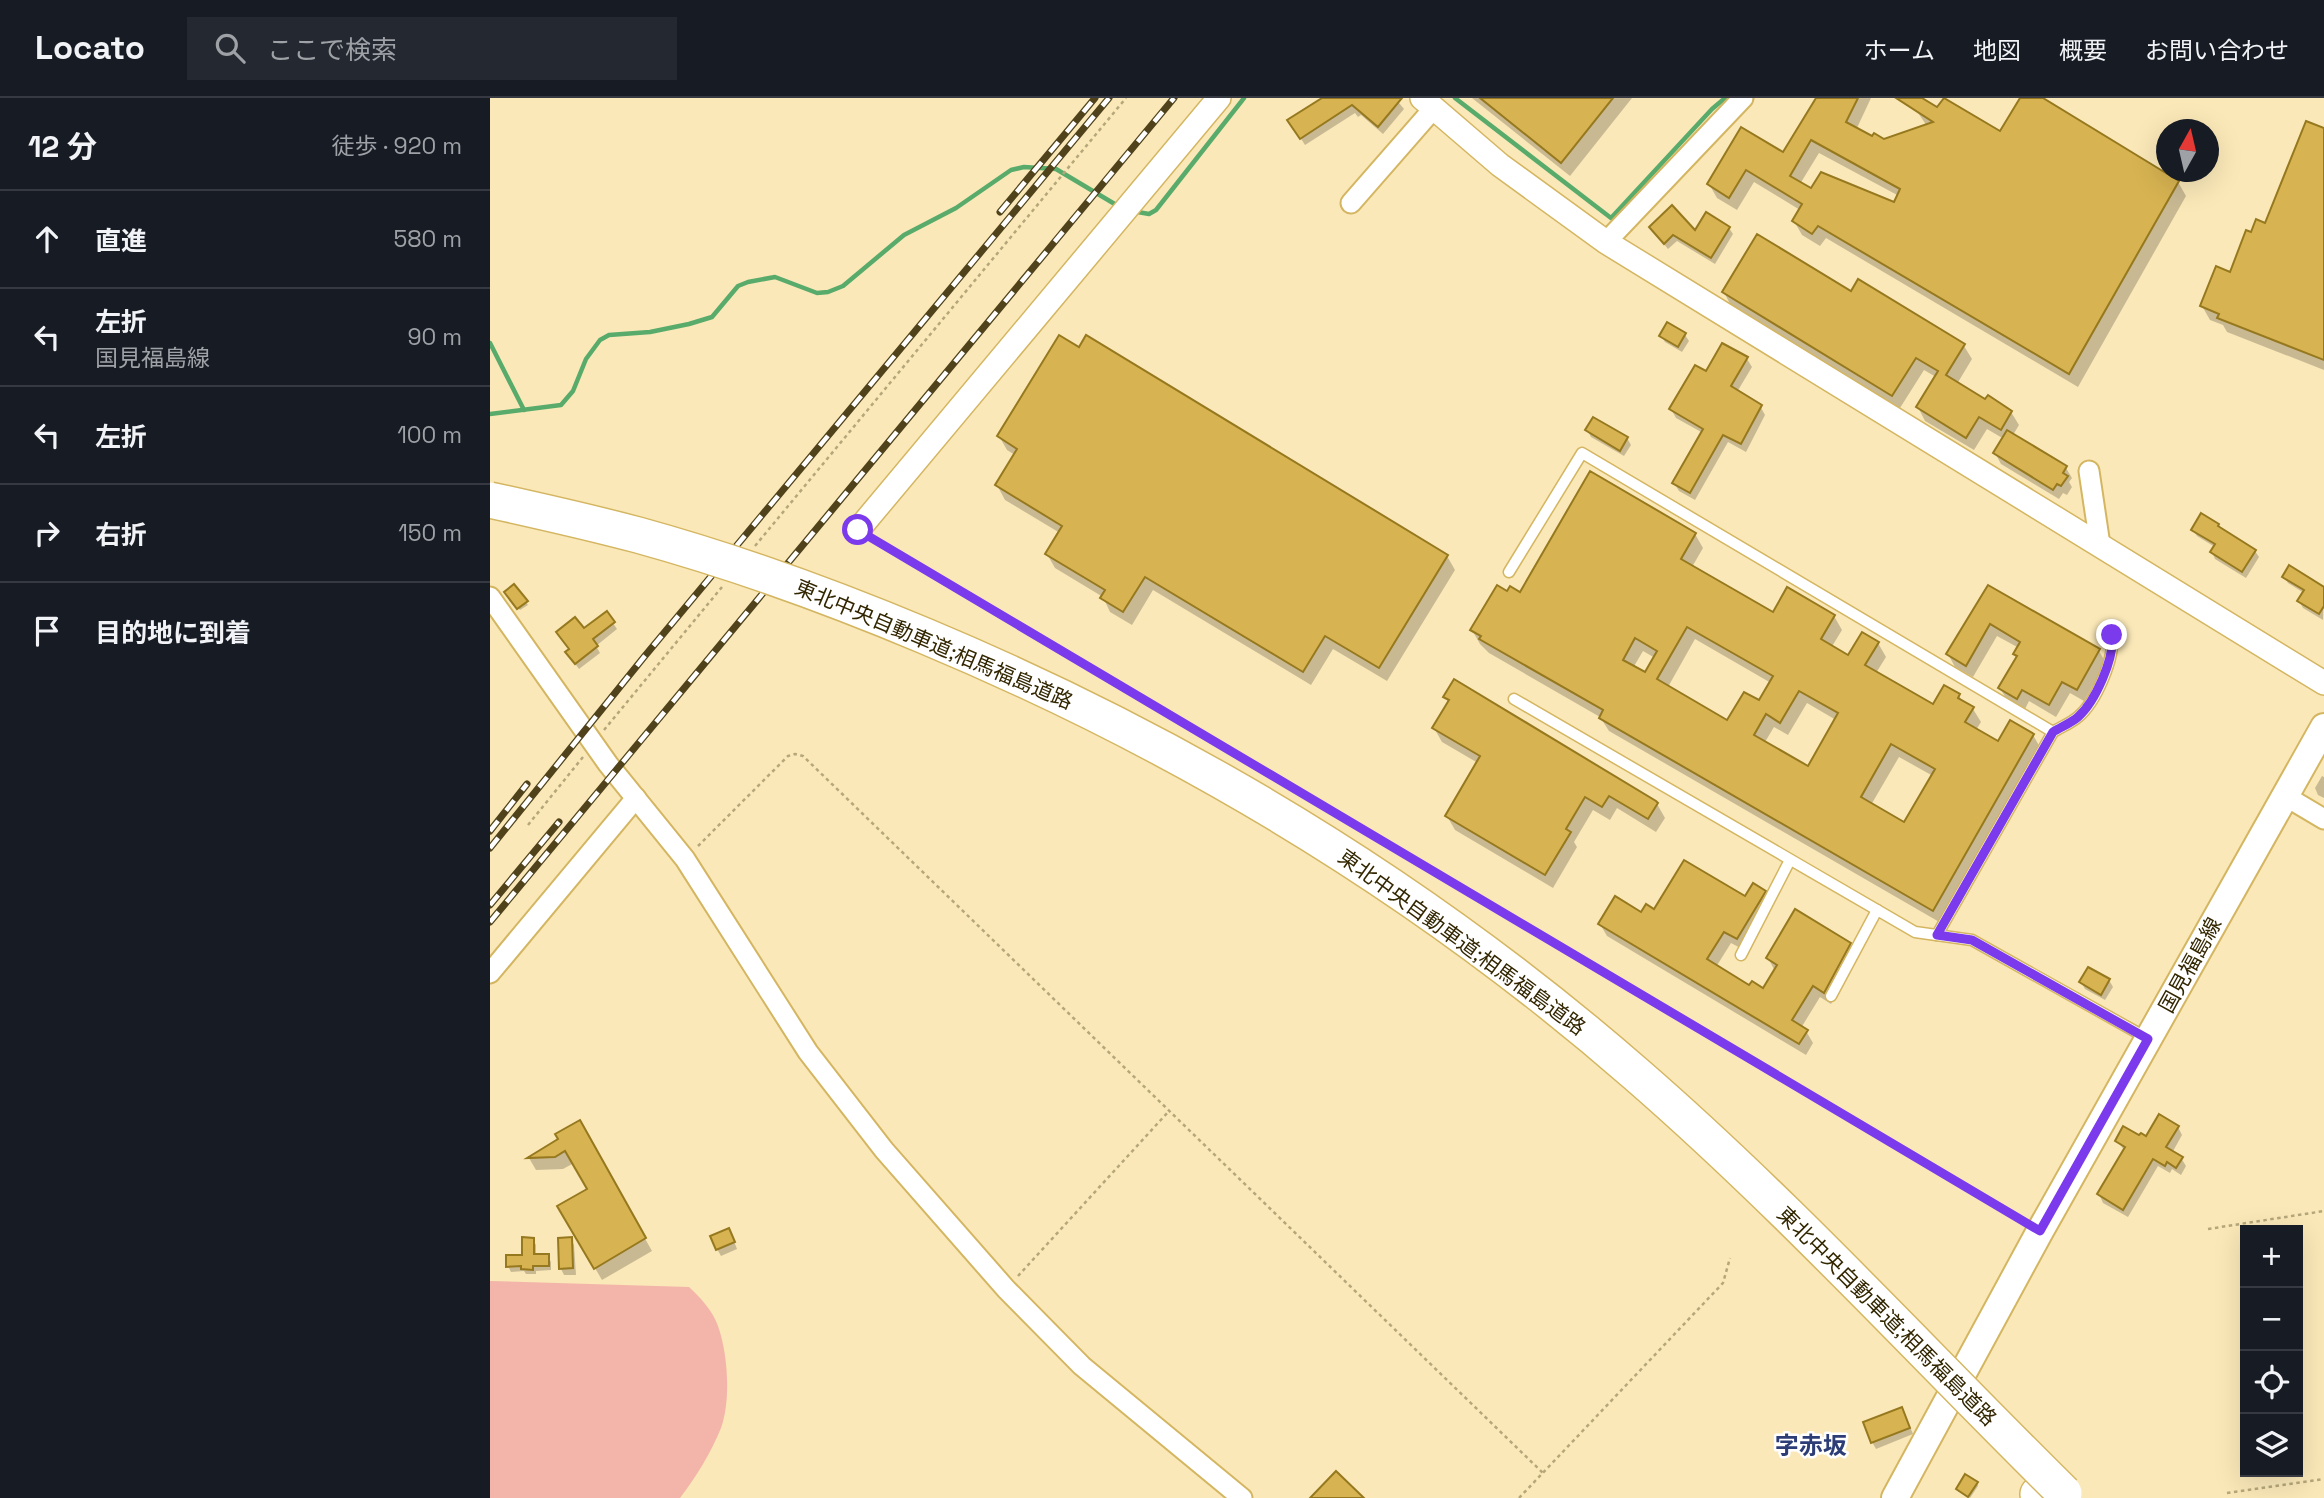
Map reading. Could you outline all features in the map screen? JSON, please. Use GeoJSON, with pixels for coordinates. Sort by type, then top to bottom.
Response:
{"type":"FeatureCollection","features":[{"type":"Feature","properties":{"kind":"highway","name":"東北中央自動車道;相馬福島道路"},"geometry":{"type":"LineString","coordinates":[[490,500],[642,536],[749,569],[858,608],[996,666],[1117,723],[1303,828],[1415,902],[1527,985],[1634,1072],[1747,1174],[2054,1497]]}},
{"type":"Feature","properties":{"kind":"highway","name":"東北中央自動車道;相馬福島道路"},"geometry":{"type":"LineString","coordinates":[[490,514],[594,538],[812,606],[989,678],[1110,736],[1222,796],[1302,844],[1411,915],[1526,1002],[1640,1096],[1719,1169],[1968,1425],[2054,1497]]}},
{"type":"Feature","properties":{"kind":"main road","name":"国見福島線"},"geometry":{"type":"LineString","coordinates":[[1895,1498],[2040,1231],[2324,727]]}},
{"type":"Feature","properties":{"kind":"street"},"geometry":{"type":"LineString","coordinates":[[858,530],[1219,98]]}},
{"type":"Feature","properties":{"kind":"street"},"geometry":{"type":"LineString","coordinates":[[1606,242],[1743,98]]}},
{"type":"Feature","properties":{"kind":"street"},"geometry":{"type":"LineString","coordinates":[[1351,204],[1428,103],[1500,165],[1606,242],[2324,683]]}},
{"type":"Feature","properties":{"kind":"street"},"geometry":{"type":"LineString","coordinates":[[2089,471],[2100,545]]}},
{"type":"Feature","properties":{"kind":"street"},"geometry":{"type":"LineString","coordinates":[[490,597],[594,743],[685,859],[808,1052],[884,1150],[1006,1289],[1082,1366],[1242,1498]]}},
{"type":"Feature","properties":{"kind":"street"},"geometry":{"type":"LineString","coordinates":[[2285,796],[2324,819]]}},
{"type":"Feature","properties":{"kind":"street"},"geometry":{"type":"LineString","coordinates":[[490,973],[636,798]]}},
{"type":"Feature","properties":{"kind":"lane"},"geometry":{"type":"LineString","coordinates":[[1509,572],[1583,453],[2053,732]]}},
{"type":"Feature","properties":{"kind":"lane"},"geometry":{"type":"LineString","coordinates":[[1937,935],[2053,732],[2078,717],[2099,685],[2111,660],[2112,635]]}},
{"type":"Feature","properties":{"kind":"lane"},"geometry":{"type":"LineString","coordinates":[[1514,699],[1915,932],[1972,940],[2148,1039]]}},
{"type":"Feature","properties":{"kind":"lane"},"geometry":{"type":"LineString","coordinates":[[1741,955],[1790,860]]}},
{"type":"Feature","properties":{"kind":"lane"},"geometry":{"type":"LineString","coordinates":[[1830,996],[1877,910]]}},
{"type":"Feature","properties":{"kind":"path"},"geometry":{"type":"LineString","coordinates":[[753,549],[1126,98]]}},
{"type":"Feature","properties":{"kind":"path"},"geometry":{"type":"LineString","coordinates":[[858,530],[2040,1231]]}},
{"type":"Feature","properties":{"kind":"path"},"geometry":{"type":"LineString","coordinates":[[528,825],[727,581]]}},
{"type":"Feature","properties":{"kind":"path"},"geometry":{"type":"LineString","coordinates":[[685,859],[788,756],[803,756],[1542,1473]]}},
{"type":"Feature","properties":{"kind":"path"},"geometry":{"type":"LineString","coordinates":[[1006,1289],[1170,1111]]}},
{"type":"Feature","properties":{"kind":"path"},"geometry":{"type":"LineString","coordinates":[[2208,1229],[2324,1211]]}},
{"type":"Feature","properties":{"kind":"path"},"geometry":{"type":"LineString","coordinates":[[1519,1498],[1723,1283],[1730,1258]]}},
{"type":"Feature","properties":{"kind":"path"},"geometry":{"type":"LineString","coordinates":[[2227,1493],[2324,1479]]}},
{"type":"Feature","properties":{"kind":"shaded area"},"geometry":{"type":"Polygon","coordinates":[[[490,1281],[689,1287],[702,1300],[716,1320],[721,1337],[726,1363],[726,1404],[721,1428],[713,1447],[680,1498],[490,1498],[490,1281]]]}},
{"type":"Feature","properties":{"kind":"building"},"geometry":{"type":"Polygon","coordinates":[[[1322,98],[1402,98],[1378,127],[1352,105],[1300,139],[1287,120],[1322,98]]]}},
{"type":"Feature","properties":{"kind":"building"},"geometry":{"type":"Polygon","coordinates":[[[1480,98],[1613,98],[1561,163],[1480,98]]]}},
{"type":"Feature","properties":{"kind":"building"},"geometry":{"type":"Polygon","coordinates":[[[1816,98],[1858,98],[1846,122],[1872,136],[1874,133],[1884,139],[1933,122],[1896,98],[1922,98],[1937,107],[1944,98],[2000,131],[2020,98],[2043,98],[2156,167],[2156,182],[2178,182],[2069,374],[1818,226],[1812,234],[1792,221],[1802,204],[1746,170],[1729,198],[1707,184],[1741,127],[1783,152],[1816,98]],[[1811,140],[1790,176],[1811,188],[1821,172],[1894,202],[1900,189],[1811,140]]]}},
{"type":"Feature","properties":{"kind":"building"},"geometry":{"type":"Polygon","coordinates":[[[2306,121],[2324,128],[2324,360],[2217,318],[2219,314],[2200,306],[2216,266],[2230,272],[2246,230],[2251,232],[2256,219],[2265,223],[2306,121]]]}},
{"type":"Feature","properties":{"kind":"building"},"geometry":{"type":"Polygon","coordinates":[[[1672,205],[1695,230],[1706,212],[1730,227],[1711,258],[1673,235],[1664,244],[1649,227],[1672,205]]]}},
{"type":"Feature","properties":{"kind":"building"},"geometry":{"type":"Polygon","coordinates":[[[1757,234],[1851,291],[1858,279],[1965,344],[1946,375],[1985,399],[1988,395],[2012,411],[2001,430],[1979,417],[1966,438],[1916,407],[1938,371],[1916,358],[1892,396],[1722,292],[1757,234]]]}},
{"type":"Feature","properties":{"kind":"building"},"geometry":{"type":"Polygon","coordinates":[[[1667,322],[1686,333],[1678,347],[1659,336],[1667,322]]]}},
{"type":"Feature","properties":{"kind":"building"},"geometry":{"type":"Polygon","coordinates":[[[1059,335],[1079,347],[1086,335],[1448,555],[1379,668],[1325,636],[1303,672],[1145,577],[1123,612],[1100,598],[1105,590],[1045,554],[1062,526],[995,485],[1017,449],[997,436],[1059,335]]]}},
{"type":"Feature","properties":{"kind":"building"},"geometry":{"type":"Polygon","coordinates":[[[1722,343],[1748,357],[1731,386],[1762,405],[1741,444],[1723,435],[1690,493],[1672,483],[1703,429],[1669,409],[1695,365],[1706,371],[1722,343]]]}},
{"type":"Feature","properties":{"kind":"building"},"geometry":{"type":"Polygon","coordinates":[[[1593,417],[1628,437],[1620,451],[1585,430],[1593,417]]]}},
{"type":"Feature","properties":{"kind":"building"},"geometry":{"type":"Polygon","coordinates":[[[2007,430],[2067,466],[2063,473],[2068,476],[2061,486],[2057,484],[2053,490],[1993,453],[2007,430]]]}},
{"type":"Feature","properties":{"kind":"building"},"geometry":{"type":"Polygon","coordinates":[[[1590,471],[1696,533],[1681,559],[1773,612],[1787,587],[1835,615],[1821,639],[1848,655],[1862,632],[1879,642],[1865,665],[1933,704],[1944,685],[1960,694],[1958,698],[1974,707],[1965,722],[1998,741],[2010,720],[2034,734],[1933,911],[1599,718],[1603,710],[1479,639],[1481,636],[1470,630],[1497,585],[1507,591],[1510,586],[1520,592],[1590,471]],[[1687,627],[1657,679],[1727,720],[1744,692],[1759,700],[1773,676],[1687,627]],[[1635,638],[1623,660],[1645,672],[1657,651],[1635,638]],[[1799,691],[1780,723],[1766,714],[1754,735],[1808,766],[1838,713],[1799,691]],[[1891,744],[1861,797],[1904,822],[1935,769],[1891,744]]]}},
{"type":"Feature","properties":{"kind":"building"},"geometry":{"type":"Polygon","coordinates":[[[2201,513],[2256,550],[2242,572],[2210,552],[2215,544],[2191,530],[2201,513]]]}},
{"type":"Feature","properties":{"kind":"building"},"geometry":{"type":"Polygon","coordinates":[[[2289,565],[2324,587],[2324,606],[2319,614],[2297,601],[2304,590],[2282,577],[2289,565]]]}},
{"type":"Feature","properties":{"kind":"building"},"geometry":{"type":"Polygon","coordinates":[[[514,584],[528,601],[517,609],[504,592],[514,584]]]}},
{"type":"Feature","properties":{"kind":"building"},"geometry":{"type":"Polygon","coordinates":[[[1988,585],[2100,649],[2077,690],[2062,682],[2049,705],[2022,690],[2017,699],[1998,688],[2017,656],[2013,654],[2020,642],[1990,624],[1966,666],[1946,654],[1988,585]]]}},
{"type":"Feature","properties":{"kind":"building"},"geometry":{"type":"Polygon","coordinates":[[[607,611],[615,622],[593,639],[598,646],[575,664],[565,652],[569,649],[556,632],[575,617],[584,628],[607,611]]]}},
{"type":"Feature","properties":{"kind":"building"},"geometry":{"type":"Polygon","coordinates":[[[1454,679],[1656,801],[1658,803],[1648,819],[1609,796],[1602,807],[1585,797],[1566,829],[1571,832],[1545,875],[1445,816],[1480,756],[1432,728],[1449,700],[1443,697],[1454,679]]]}},
{"type":"Feature","properties":{"kind":"building"},"geometry":{"type":"Polygon","coordinates":[[[1684,860],[1745,896],[1753,883],[1766,891],[1737,939],[1724,932],[1707,959],[1749,985],[1752,981],[1763,988],[1777,965],[1766,958],[1795,909],[1851,943],[1824,993],[1813,986],[1792,1020],[1808,1030],[1799,1044],[1598,924],[1615,896],[1641,912],[1646,904],[1654,909],[1684,860]]]}},
{"type":"Feature","properties":{"kind":"building"},"geometry":{"type":"Polygon","coordinates":[[[2088,967],[2110,979],[2101,995],[2079,982],[2088,967]]]}},
{"type":"Feature","properties":{"kind":"building"},"geometry":{"type":"Polygon","coordinates":[[[2159,1114],[2179,1126],[2166,1147],[2183,1157],[2176,1168],[2167,1162],[2165,1166],[2153,1159],[2123,1210],[2097,1194],[2125,1147],[2115,1141],[2123,1126],[2146,1136],[2159,1114]]]}},
{"type":"Feature","properties":{"kind":"building"},"geometry":{"type":"Polygon","coordinates":[[[580,1120],[646,1238],[594,1269],[557,1206],[587,1189],[565,1151],[555,1157],[527,1158],[558,1139],[555,1134],[580,1120]]]}},
{"type":"Feature","properties":{"kind":"building"},"geometry":{"type":"Polygon","coordinates":[[[729,1228],[735,1242],[716,1250],[710,1236],[729,1228]]]}},
{"type":"Feature","properties":{"kind":"building"},"geometry":{"type":"Polygon","coordinates":[[[522,1237],[534,1238],[534,1254],[549,1254],[549,1266],[533,1266],[533,1270],[521,1269],[521,1266],[506,1267],[506,1255],[522,1255],[522,1237]]]}},
{"type":"Feature","properties":{"kind":"building"},"geometry":{"type":"Polygon","coordinates":[[[572,1237],[573,1268],[559,1269],[558,1238],[572,1237]]]}},
{"type":"Feature","properties":{"kind":"building"},"geometry":{"type":"Polygon","coordinates":[[[1902,1407],[1910,1428],[1871,1443],[1863,1422],[1902,1407]]]}},
{"type":"Feature","properties":{"kind":"building"},"geometry":{"type":"Polygon","coordinates":[[[1336,1471],[1364,1498],[1310,1498],[1336,1471]]]}},
{"type":"Feature","properties":{"kind":"building"},"geometry":{"type":"Polygon","coordinates":[[[1965,1474],[1978,1482],[1968,1497],[1956,1489],[1965,1474]]]}},
{"type":"Feature","properties":{"kind":"waterway"},"geometry":{"type":"LineString","coordinates":[[1132,211],[1149,214],[1156,210],[1244,98]]}},
{"type":"Feature","properties":{"kind":"waterway"},"geometry":{"type":"LineString","coordinates":[[1455,98],[1611,218],[1725,98]]}},
{"type":"Feature","properties":{"kind":"waterway"},"geometry":{"type":"LineString","coordinates":[[490,414],[561,405],[573,391],[586,359],[600,340],[609,335],[650,332],[712,317],[738,286],[748,282],[775,277],[817,293],[843,286],[904,235],[956,208],[1011,170],[1024,167],[1056,169],[1118,206]]}},
{"type":"Feature","properties":{"kind":"waterway"},"geometry":{"type":"LineString","coordinates":[[490,343],[524,410]]}},
{"type":"Feature","properties":{"kind":"railway"},"geometry":{"type":"LineString","coordinates":[[1000,212],[1095,98]]}},
{"type":"Feature","properties":{"kind":"railway"},"geometry":{"type":"LineString","coordinates":[[490,848],[644,657],[1109,98]]}},
{"type":"Feature","properties":{"kind":"railway"},"geometry":{"type":"LineString","coordinates":[[490,922],[1174,98]]}},
{"type":"Feature","properties":{"kind":"railway"},"geometry":{"type":"LineString","coordinates":[[490,831],[527,784]]}},
{"type":"Feature","properties":{"kind":"railway"},"geometry":{"type":"LineString","coordinates":[[490,905],[559,822]]}},
{"type":"Feature","properties":{"kind":"district","name":"字赤坂"},"geometry":{"type":"Point","coordinates":[1811,1445]}},
{"type":"Feature","properties":{"kind":"route"},"geometry":{"type":"LineString","coordinates":[[858,530],[2040,1231],[2148,1039],[1972,940],[1937,935],[2053,732],[2078,717],[2099,685],[2111,660],[2112,635]]}}]}
